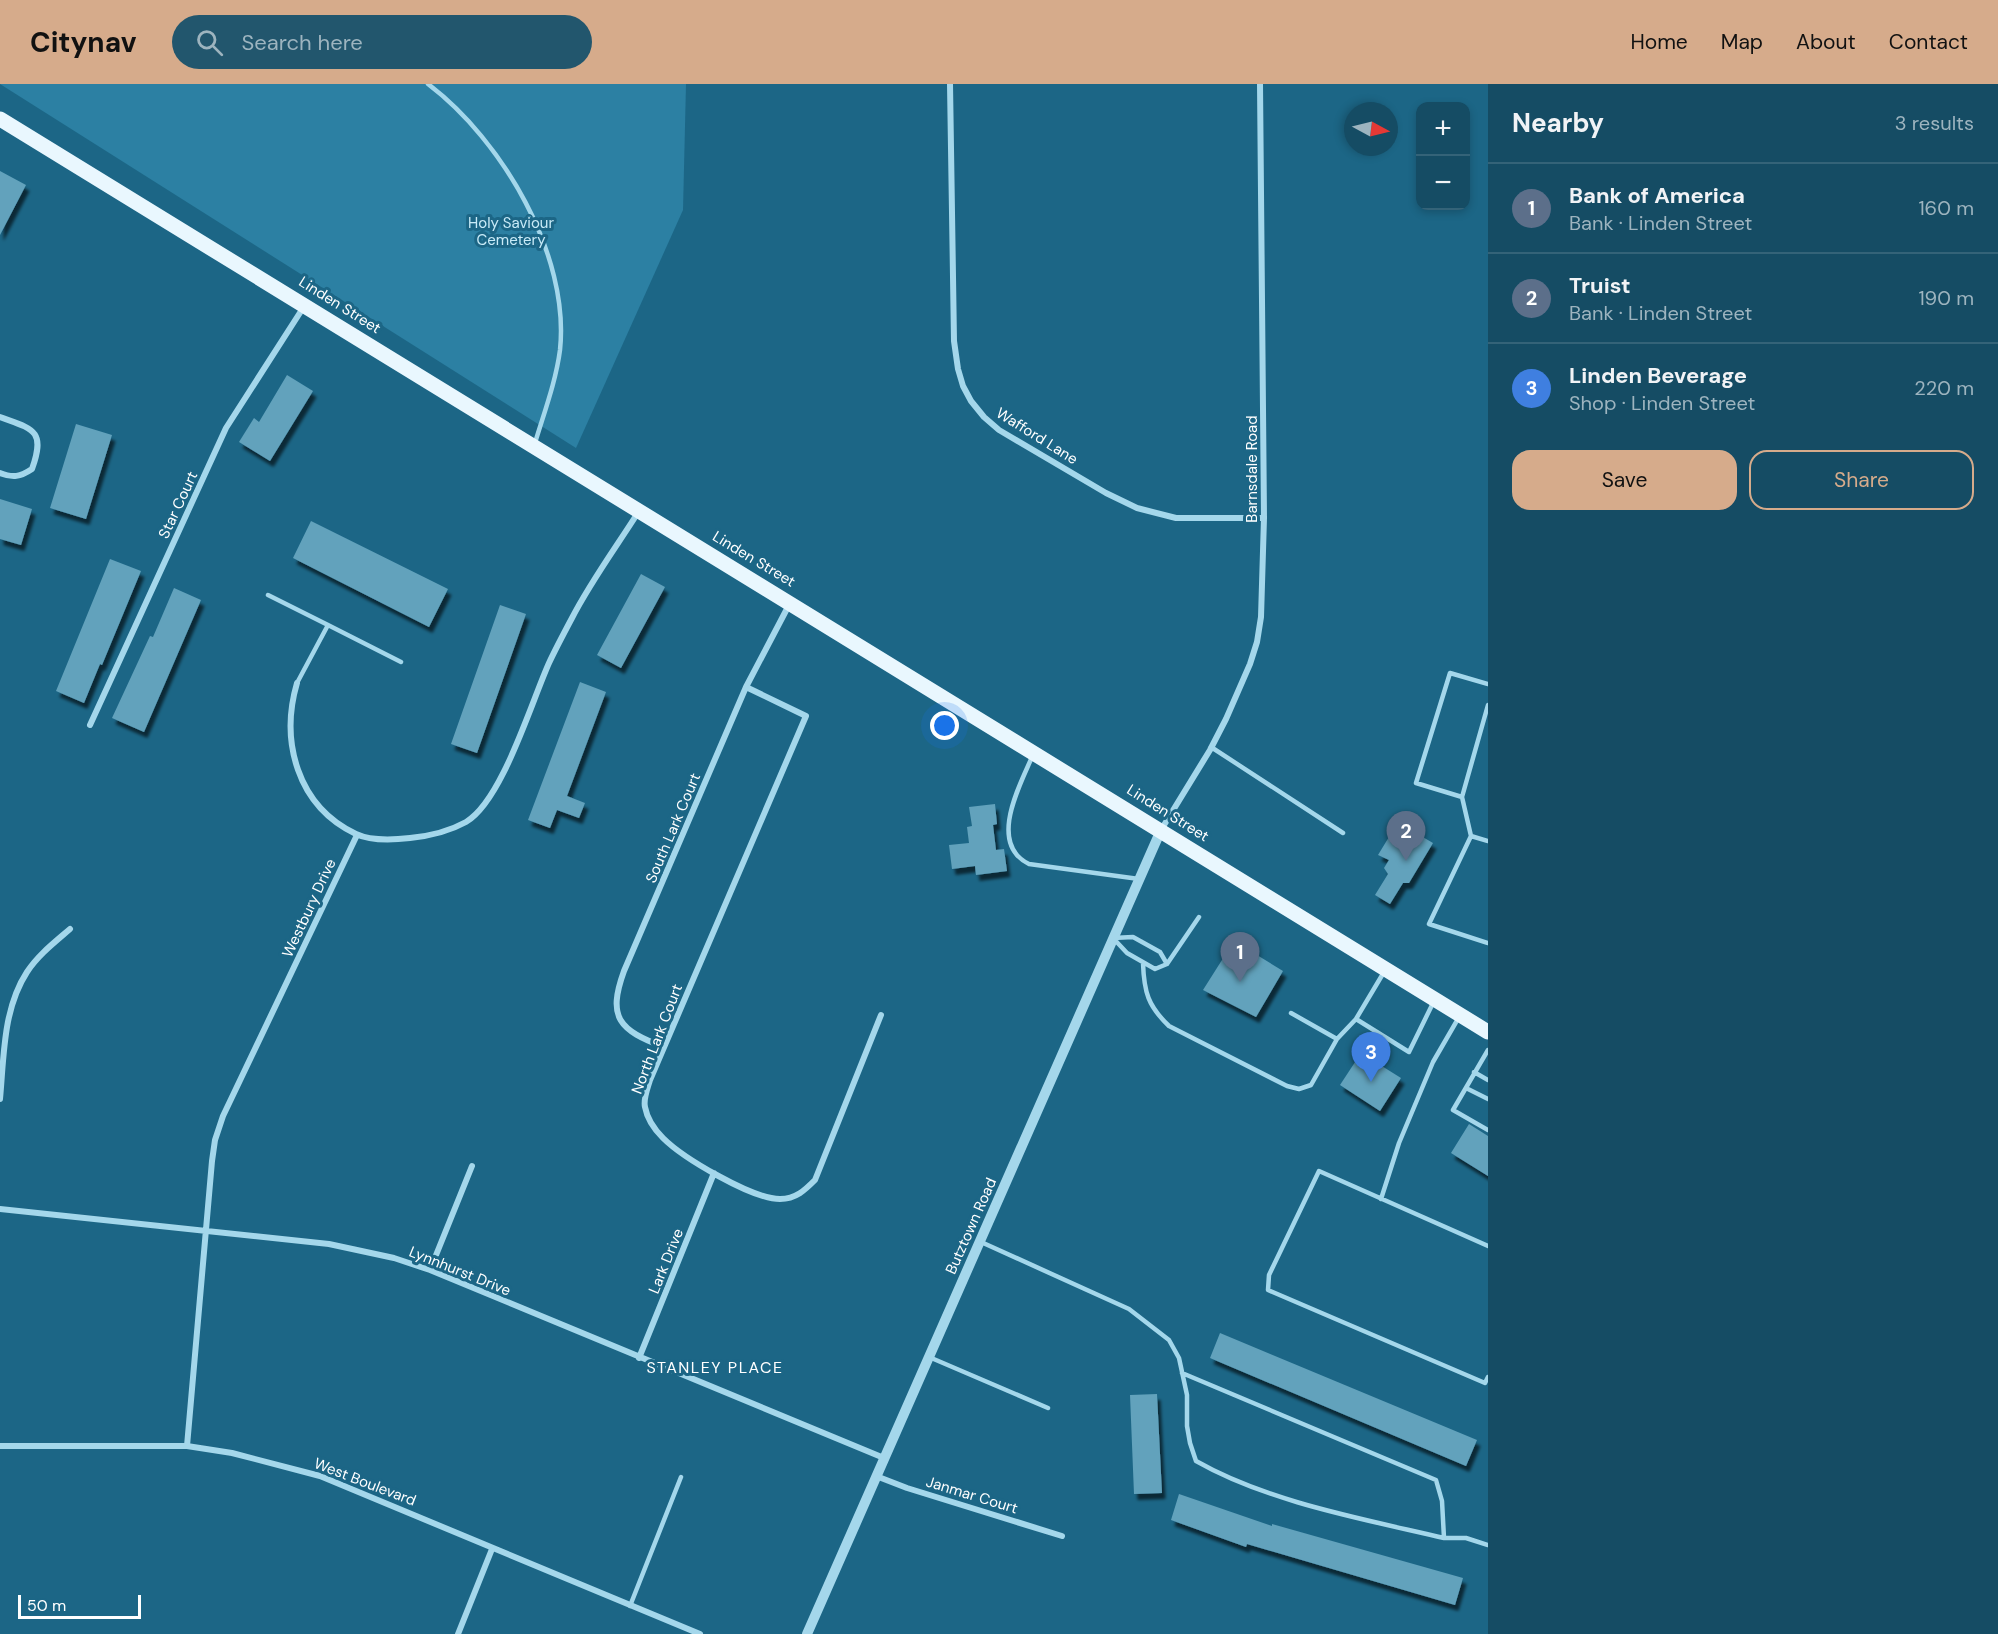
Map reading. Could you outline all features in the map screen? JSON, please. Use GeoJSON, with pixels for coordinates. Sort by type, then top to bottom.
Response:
{"type":"FeatureCollection","features":[{"type":"Feature","properties":{"kind":"main road","name":"Linden Street"},"geometry":{"type":"LineString","coordinates":[[0,119],[305,304],[1488,1032]]}},
{"type":"Feature","properties":{"kind":"street","name":"Wafford Lane"},"geometry":{"type":"LineString","coordinates":[[950,84],[954,341],[958,369],[971,401],[999,430],[1106,493],[1137,508],[1176,518],[1264,518]]}},
{"type":"Feature","properties":{"kind":"street","name":"Barnsdale Road"},"geometry":{"type":"LineString","coordinates":[[1161,830],[1211,747],[1239,690],[1257,642],[1264,588],[1260,84]]}},
{"type":"Feature","properties":{"kind":"street","name":"Star Court"},"geometry":{"type":"LineString","coordinates":[[90,725],[226,428],[305,304]]}},
{"type":"Feature","properties":{"kind":"street"},"geometry":{"type":"LineString","coordinates":[[0,417],[29,428],[36,434],[38,445],[32,469],[22,476],[11,477],[0,473]]}},
{"type":"Feature","properties":{"kind":"street"},"geometry":{"type":"LineString","coordinates":[[297,683],[291,704],[290,731],[296,764],[304,784],[322,809],[357,835],[384,839],[423,837],[449,830],[477,815],[500,780],[550,661],[573,616],[639,511]]}},
{"type":"Feature","properties":{"kind":"street","name":"South Lark Court"},"geometry":{"type":"LineString","coordinates":[[664,1047],[631,1032],[616,1012],[616,993],[746,687],[790,603]]}},
{"type":"Feature","properties":{"kind":"street","name":"North Lark Court"},"geometry":{"type":"LineString","coordinates":[[746,687],[806,716],[650,1080],[644,1105],[650,1120],[660,1136],[714,1173],[769,1198],[782,1199],[796,1196],[806,1190],[815,1180],[881,1015]]}},
{"type":"Feature","properties":{"kind":"street","name":"Butztown Road"},"geometry":{"type":"LineString","coordinates":[[807,1634],[1161,830]]}},
{"type":"Feature","properties":{"kind":"street","name":"Westbury Drive"},"geometry":{"type":"LineString","coordinates":[[187,1446],[212,1161],[223,1116],[357,835]]}},
{"type":"Feature","properties":{"kind":"street"},"geometry":{"type":"LineString","coordinates":[[0,1099],[8,1022],[16,991],[38,958],[70,929]]}},
{"type":"Feature","properties":{"kind":"street"},"geometry":{"type":"LineString","coordinates":[[430,1270],[472,1166]]}},
{"type":"Feature","properties":{"kind":"street","name":"Lark Drive"},"geometry":{"type":"LineString","coordinates":[[639,1358],[714,1173]]}},
{"type":"Feature","properties":{"kind":"street","name":"Lynnhurst Drive"},"geometry":{"type":"LineString","coordinates":[[0,1209],[329,1244],[394,1258],[430,1270],[884,1458]]}},
{"type":"Feature","properties":{"kind":"street","name":"West Boulevard"},"geometry":{"type":"LineString","coordinates":[[0,1446],[187,1446],[232,1453],[320,1476],[700,1634]]}},
{"type":"Feature","properties":{"kind":"street","name":"Janmar Court"},"geometry":{"type":"LineString","coordinates":[[876,1476],[907,1488],[1062,1536]]}},
{"type":"Feature","properties":{"kind":"street"},"geometry":{"type":"LineString","coordinates":[[458,1634],[492,1549]]}},
{"type":"Feature","properties":{"kind":"lane"},"geometry":{"type":"LineString","coordinates":[[428,84],[488,144],[508,171],[525,200],[546,253],[561,307],[560,351],[534,446]]}},
{"type":"Feature","properties":{"kind":"lane"},"geometry":{"type":"LineString","coordinates":[[268,595],[401,662]]}},
{"type":"Feature","properties":{"kind":"lane"},"geometry":{"type":"LineString","coordinates":[[297,683],[328,625]]}},
{"type":"Feature","properties":{"kind":"lane"},"geometry":{"type":"LineString","coordinates":[[1462,797],[1416,783],[1450,673],[1488,684]]}},
{"type":"Feature","properties":{"kind":"lane"},"geometry":{"type":"LineString","coordinates":[[1488,705],[1462,797],[1471,836],[1429,924],[1488,943]]}},
{"type":"Feature","properties":{"kind":"lane"},"geometry":{"type":"LineString","coordinates":[[1211,747],[1343,833]]}},
{"type":"Feature","properties":{"kind":"lane"},"geometry":{"type":"LineString","coordinates":[[1035,752],[1019,788],[1009,820],[1008,840],[1018,858],[1029,864],[1139,879]]}},
{"type":"Feature","properties":{"kind":"lane"},"geometry":{"type":"LineString","coordinates":[[1471,836],[1488,841]]}},
{"type":"Feature","properties":{"kind":"lane"},"geometry":{"type":"LineString","coordinates":[[1113,938],[1126,953],[1155,969],[1167,964],[1199,917]]}},
{"type":"Feature","properties":{"kind":"lane"},"geometry":{"type":"LineString","coordinates":[[1113,938],[1133,937],[1160,952],[1167,964]]}},
{"type":"Feature","properties":{"kind":"lane"},"geometry":{"type":"LineString","coordinates":[[1143,963],[1144,986],[1150,1002],[1157,1014],[1169,1026],[1287,1086],[1299,1089],[1311,1085],[1337,1039],[1356,1019],[1386,969]]}},
{"type":"Feature","properties":{"kind":"lane"},"geometry":{"type":"LineString","coordinates":[[1356,1019],[1408,1052],[1435,999]]}},
{"type":"Feature","properties":{"kind":"lane"},"geometry":{"type":"LineString","coordinates":[[1291,1013],[1337,1039]]}},
{"type":"Feature","properties":{"kind":"lane"},"geometry":{"type":"LineString","coordinates":[[1381,1199],[1399,1143],[1433,1062],[1460,1015]]}},
{"type":"Feature","properties":{"kind":"lane"},"geometry":{"type":"LineString","coordinates":[[1488,1050],[1474,1071],[1454,1110],[1488,1130]]}},
{"type":"Feature","properties":{"kind":"lane"},"geometry":{"type":"LineString","coordinates":[[1474,1071],[1488,1080]]}},
{"type":"Feature","properties":{"kind":"lane"},"geometry":{"type":"LineString","coordinates":[[1466,1088],[1488,1099]]}},
{"type":"Feature","properties":{"kind":"lane"},"geometry":{"type":"LineString","coordinates":[[1488,1246],[1319,1172],[1269,1275],[1268,1290],[1485,1383],[1488,1377]]}},
{"type":"Feature","properties":{"kind":"lane"},"geometry":{"type":"LineString","coordinates":[[981,1242],[1129,1310],[1169,1340],[1179,1358],[1186,1395],[1187,1426],[1196,1461],[1241,1483],[1311,1506],[1444,1538],[1466,1538],[1488,1545]]}},
{"type":"Feature","properties":{"kind":"lane"},"geometry":{"type":"LineString","coordinates":[[929,1357],[1048,1408]]}},
{"type":"Feature","properties":{"kind":"lane"},"geometry":{"type":"LineString","coordinates":[[1182,1373],[1436,1480],[1442,1501],[1444,1538]]}},
{"type":"Feature","properties":{"kind":"lane"},"geometry":{"type":"LineString","coordinates":[[630,1605],[681,1477]]}},
{"type":"Feature","properties":{"kind":"green space","name":"Holy Saviour Cemetery"},"geometry":{"type":"Polygon","coordinates":[[[0,84],[686,84],[683,210],[576,448],[0,84]]]}},
{"type":"Feature","properties":{"kind":"building"},"geometry":{"type":"Polygon","coordinates":[[[0,171],[26,185],[0,235],[0,171]]]}},
{"type":"Feature","properties":{"kind":"building"},"geometry":{"type":"Polygon","coordinates":[[[287,375],[313,391],[270,461],[239,442],[254,418],[259,422],[287,375]]]}},
{"type":"Feature","properties":{"kind":"building"},"geometry":{"type":"Polygon","coordinates":[[[76,424],[112,435],[86,519],[50,508],[76,424]]]}},
{"type":"Feature","properties":{"kind":"building"},"geometry":{"type":"Polygon","coordinates":[[[0,499],[32,509],[21,545],[0,539],[0,499]]]}},
{"type":"Feature","properties":{"kind":"building"},"geometry":{"type":"Polygon","coordinates":[[[311,521],[448,589],[429,627],[293,558],[311,521]]]}},
{"type":"Feature","properties":{"kind":"building"},"geometry":{"type":"Polygon","coordinates":[[[110,559],[141,571],[84,703],[56,691],[110,559]]]}},
{"type":"Feature","properties":{"kind":"building"},"geometry":{"type":"Polygon","coordinates":[[[641,574],[665,587],[621,668],[597,655],[641,574]]]}},
{"type":"Feature","properties":{"kind":"building"},"geometry":{"type":"Polygon","coordinates":[[[174,588],[201,600],[144,732],[112,718],[150,636],[153,637],[174,588]]]}},
{"type":"Feature","properties":{"kind":"building"},"geometry":{"type":"Polygon","coordinates":[[[500,605],[526,614],[477,753],[451,744],[500,605]]]}},
{"type":"Feature","properties":{"kind":"building"},"geometry":{"type":"Polygon","coordinates":[[[580,682],[606,692],[567,796],[585,803],[579,818],[557,810],[550,828],[528,820],[580,682]]]}},
{"type":"Feature","properties":{"kind":"building"},"geometry":{"type":"Polygon","coordinates":[[[995,804],[997,824],[993,825],[996,850],[1004,849],[1007,871],[976,875],[975,866],[952,869],[949,845],[969,843],[967,827],[972,826],[969,807],[995,804]]]}},
{"type":"Feature","properties":{"kind":"building"},"geometry":{"type":"Polygon","coordinates":[[[1409,829],[1433,843],[1409,883],[1403,883],[1390,904],[1375,895],[1388,874],[1384,868],[1389,860],[1378,855],[1392,832],[1403,837],[1409,829]]]}},
{"type":"Feature","properties":{"kind":"building"},"geometry":{"type":"Polygon","coordinates":[[[1234,941],[1283,971],[1256,1017],[1203,990],[1234,941]]]}},
{"type":"Feature","properties":{"kind":"building"},"geometry":{"type":"Polygon","coordinates":[[[1361,1053],[1401,1078],[1380,1111],[1340,1085],[1361,1053]]]}},
{"type":"Feature","properties":{"kind":"building"},"geometry":{"type":"Polygon","coordinates":[[[1469,1124],[1488,1136],[1488,1176],[1451,1153],[1469,1124]]]}},
{"type":"Feature","properties":{"kind":"building"},"geometry":{"type":"Polygon","coordinates":[[[1220,1333],[1477,1440],[1466,1466],[1210,1358],[1220,1333]]]}},
{"type":"Feature","properties":{"kind":"building"},"geometry":{"type":"Polygon","coordinates":[[[1157,1394],[1162,1493],[1134,1494],[1130,1395],[1157,1394]]]}},
{"type":"Feature","properties":{"kind":"building"},"geometry":{"type":"Polygon","coordinates":[[[1179,1494],[1272,1526],[1272,1524],[1463,1578],[1455,1605],[1247,1544],[1246,1547],[1171,1520],[1179,1494]]]}},
{"type":"Feature","properties":{"kind":"place","name":"Truist"},"geometry":{"type":"Point","coordinates":[1406,861]}},
{"type":"Feature","properties":{"kind":"place","name":"Bank of America"},"geometry":{"type":"Point","coordinates":[1240,982]}},
{"type":"Feature","properties":{"kind":"place","name":"Linden Beverage"},"geometry":{"type":"Point","coordinates":[1371,1082]}},
{"type":"Feature","properties":{"kind":"district","name":"STANLEY PLACE"},"geometry":{"type":"Point","coordinates":[715,1367]}}]}
